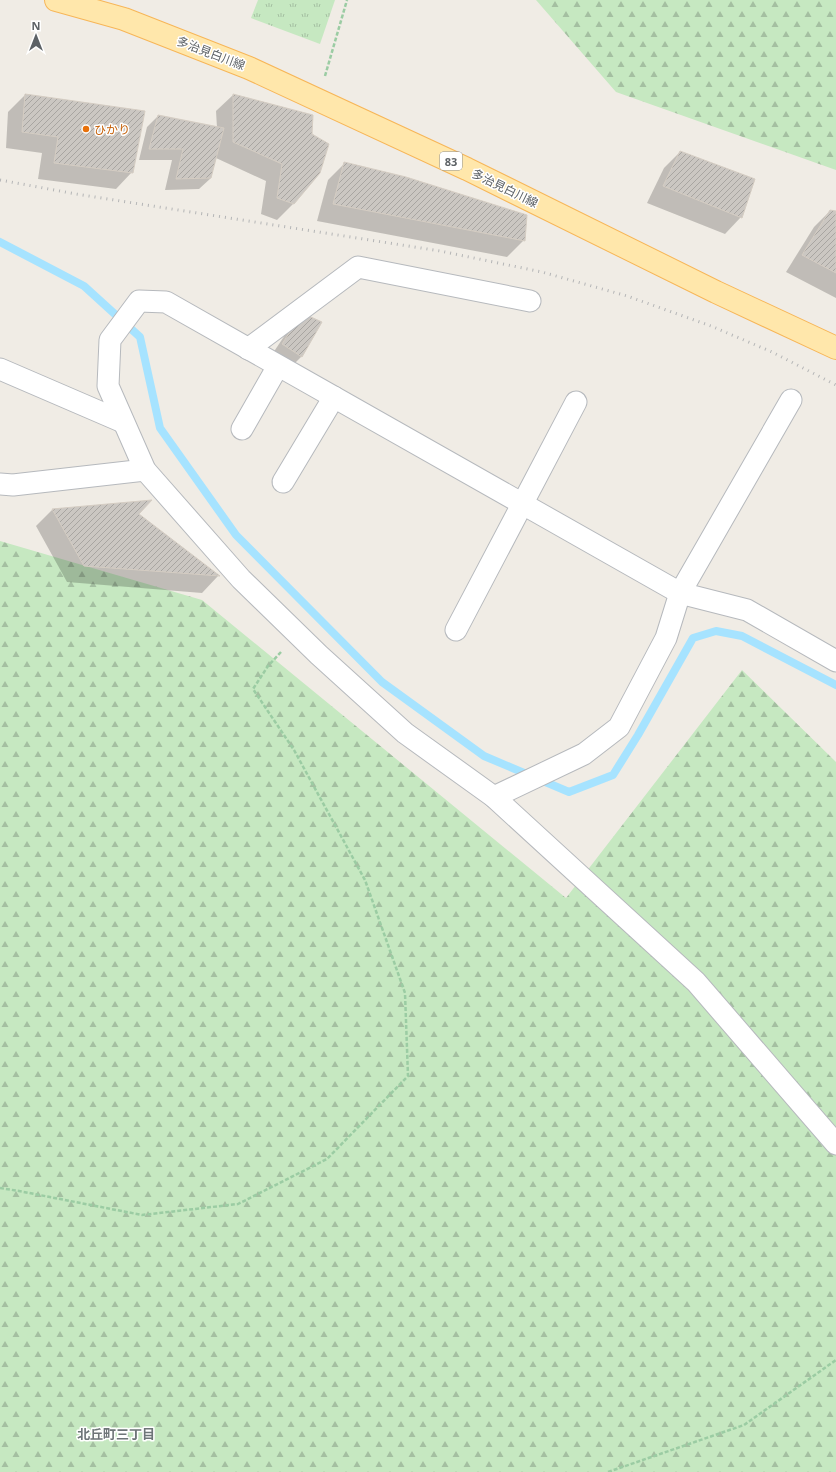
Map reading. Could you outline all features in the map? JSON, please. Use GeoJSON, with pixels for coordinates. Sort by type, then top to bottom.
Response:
{"type":"FeatureCollection","features":[{"type":"Feature","properties":{"kind":"main road","name":"多治見白川線"},"geometry":{"type":"LineString","coordinates":[[56,0],[124,19],[249,68],[467,169],[716,292],[836,348]]}},
{"type":"Feature","properties":{"kind":"street"},"geometry":{"type":"LineString","coordinates":[[248,349],[358,267],[530,301]]}},
{"type":"Feature","properties":{"kind":"street"},"geometry":{"type":"LineString","coordinates":[[836,661],[748,610],[680,593],[166,302],[139,301],[110,340],[108,386],[145,470],[241,579],[405,733],[494,798],[696,982],[836,1144]]}},
{"type":"Feature","properties":{"kind":"street"},"geometry":{"type":"LineString","coordinates":[[242,429],[278,366]]}},
{"type":"Feature","properties":{"kind":"street"},"geometry":{"type":"LineString","coordinates":[[0,369],[123,422]]}},
{"type":"Feature","properties":{"kind":"street"},"geometry":{"type":"LineString","coordinates":[[283,482],[334,397]]}},
{"type":"Feature","properties":{"kind":"street"},"geometry":{"type":"LineString","coordinates":[[494,798],[584,754],[619,727],[666,638],[680,593],[791,400]]}},
{"type":"Feature","properties":{"kind":"street"},"geometry":{"type":"LineString","coordinates":[[456,630],[576,402]]}},
{"type":"Feature","properties":{"kind":"street"},"geometry":{"type":"LineString","coordinates":[[0,484],[13,485],[145,470]]}},
{"type":"Feature","properties":{"kind":"path"},"geometry":{"type":"LineString","coordinates":[[318,100],[346,0]]}},
{"type":"Feature","properties":{"kind":"path"},"geometry":{"type":"LineString","coordinates":[[0,1188],[142,1215],[238,1204],[327,1159],[408,1076],[405,993],[365,880],[294,750],[253,689],[268,666],[298,634]]}},
{"type":"Feature","properties":{"kind":"path"},"geometry":{"type":"LineString","coordinates":[[608,1472],[744,1425],[836,1360]]}},
{"type":"Feature","properties":{"kind":"green space"},"geometry":{"type":"Polygon","coordinates":[[[258,0],[335,0],[320,44],[251,18],[258,0]]]}},
{"type":"Feature","properties":{"kind":"green space"},"geometry":{"type":"Polygon","coordinates":[[[536,0],[836,0],[836,170],[616,92],[536,0]]]}},
{"type":"Feature","properties":{"kind":"green space"},"geometry":{"type":"Polygon","coordinates":[[[0,541],[202,600],[566,898],[742,670],[836,762],[836,1472],[0,1472],[0,541]]]}},
{"type":"Feature","properties":{"kind":"building"},"geometry":{"type":"Polygon","coordinates":[[[25,94],[145,111],[133,173],[54,163],[58,137],[22,132],[25,94]]]}},
{"type":"Feature","properties":{"kind":"building"},"geometry":{"type":"Polygon","coordinates":[[[233,94],[313,115],[312,134],[329,144],[320,173],[294,204],[277,198],[282,164],[233,142],[233,94]]]}},
{"type":"Feature","properties":{"kind":"building"},"geometry":{"type":"Polygon","coordinates":[[[158,115],[224,128],[211,178],[176,179],[183,149],[149,149],[158,115]]]}},
{"type":"Feature","properties":{"kind":"building"},"geometry":{"type":"Polygon","coordinates":[[[680,151],[755,179],[742,218],[663,186],[680,151]]]}},
{"type":"Feature","properties":{"kind":"building"},"geometry":{"type":"Polygon","coordinates":[[[344,162],[406,177],[527,215],[525,241],[333,204],[344,162]]]}},
{"type":"Feature","properties":{"kind":"building"},"geometry":{"type":"Polygon","coordinates":[[[830,210],[836,211],[836,273],[802,255],[830,210]]]}},
{"type":"Feature","properties":{"kind":"building"},"geometry":{"type":"Polygon","coordinates":[[[302,313],[322,322],[302,357],[282,344],[302,313]]]}},
{"type":"Feature","properties":{"kind":"building"},"geometry":{"type":"Polygon","coordinates":[[[152,500],[139,514],[220,576],[84,566],[52,509],[152,500]]]}},
{"type":"Feature","properties":{"kind":"waterway"},"geometry":{"type":"LineString","coordinates":[[0,242],[84,286],[140,337],[160,428],[236,535],[382,682],[484,756],[569,792],[613,775],[638,735],[693,638],[716,631],[742,636],[836,685]]}},
{"type":"Feature","properties":{"kind":"railway"},"geometry":{"type":"LineString","coordinates":[[0,180],[76,194],[440,251],[542,272],[627,296],[711,326],[772,352],[836,385]]}},
{"type":"Feature","properties":{"kind":"place","name":"ひかり"},"geometry":{"type":"Point","coordinates":[86,129]}},
{"type":"Feature","properties":{"kind":"district","name":"北丘町三丁目"},"geometry":{"type":"Point","coordinates":[116,1434]}}]}
